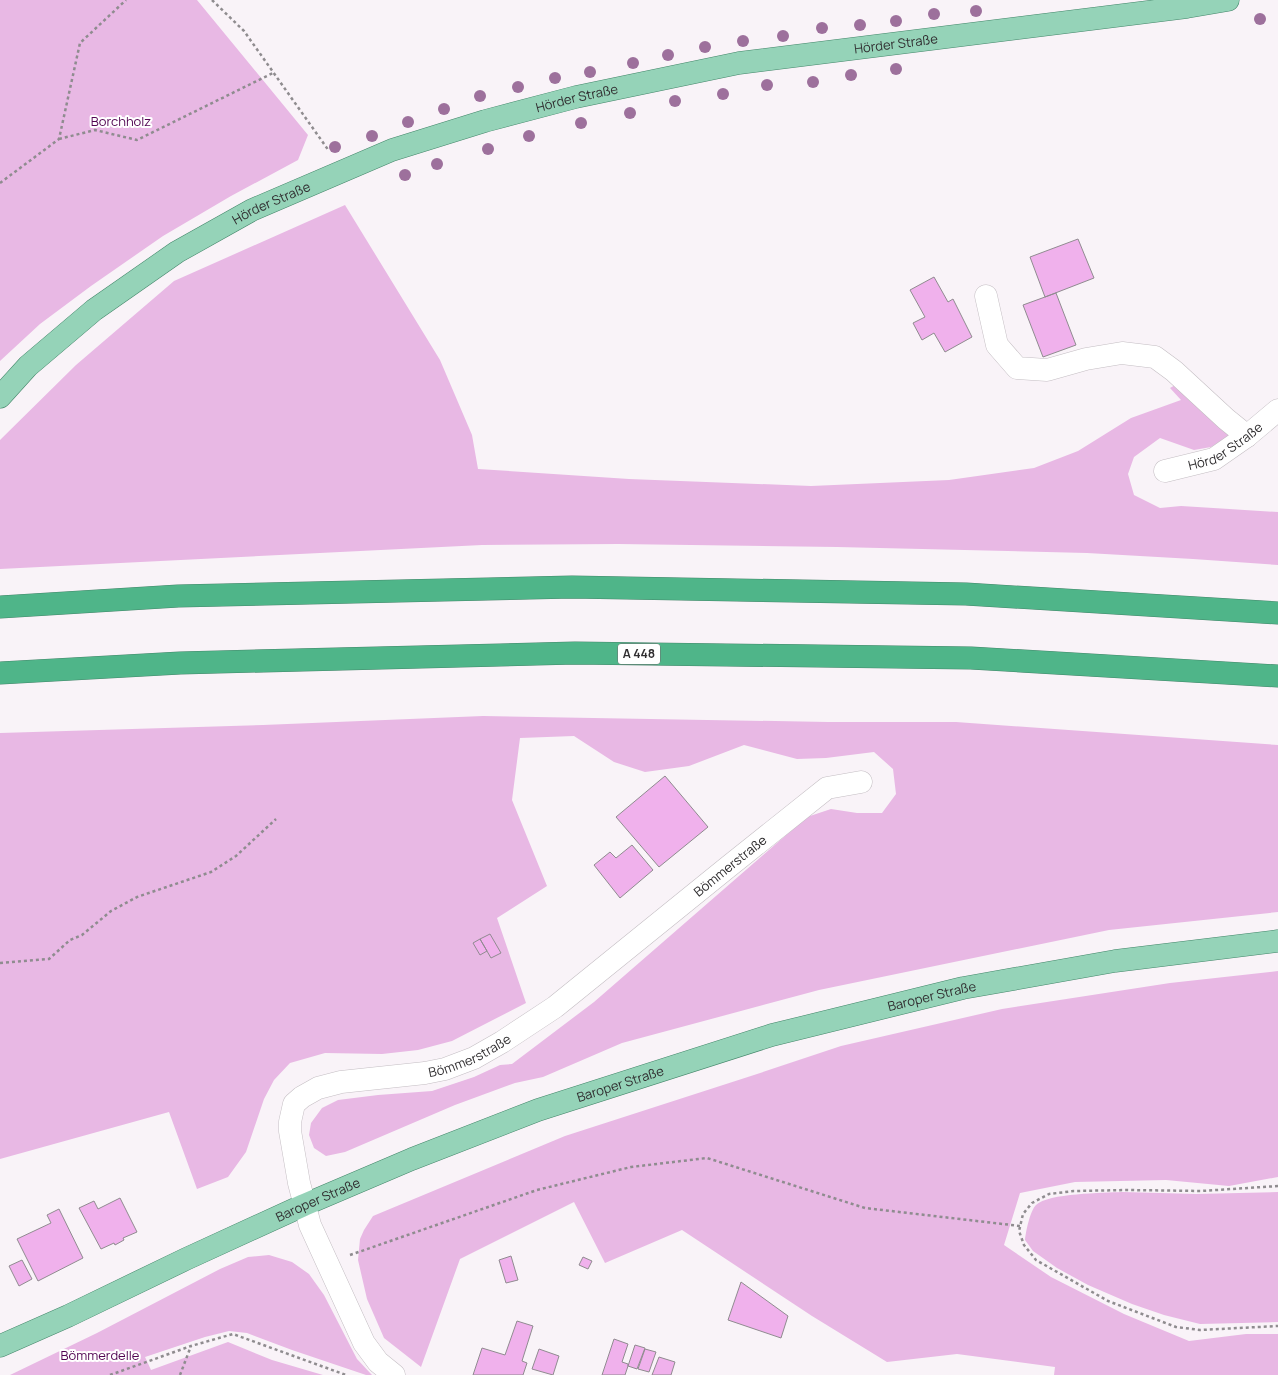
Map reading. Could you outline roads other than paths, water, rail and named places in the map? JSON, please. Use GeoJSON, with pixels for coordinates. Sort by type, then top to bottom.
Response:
{"type":"FeatureCollection","features":[{"type":"Feature","properties":{"kind":"highway"},"geometry":{"type":"LineString","coordinates":[[0,607],[178,596],[572,587],[966,594],[1278,613]]}},
{"type":"Feature","properties":{"kind":"highway","name":"A 448"},"geometry":{"type":"LineString","coordinates":[[0,674],[180,662],[575,653],[971,658],[1278,676]]}},
{"type":"Feature","properties":{"kind":"main road","name":"Hörder Straße"},"geometry":{"type":"LineString","coordinates":[[0,397],[28,366],[94,310],[177,252],[252,210],[392,150],[485,120],[576,97],[739,63],[1179,8],[1228,0]]}},
{"type":"Feature","properties":{"kind":"main road","name":"Baroper Straße"},"geometry":{"type":"LineString","coordinates":[[0,1346],[68,1316],[186,1259],[304,1205],[412,1159],[538,1110],[772,1036],[852,1014],[963,988],[1115,961],[1278,941]]}},
{"type":"Feature","properties":{"kind":"street"},"geometry":{"type":"LineString","coordinates":[[986,296],[997,345],[1017,368],[1047,370],[1086,359],[1122,352],[1155,357],[1174,371],[1226,419],[1247,436]]}},
{"type":"Feature","properties":{"kind":"street","name":"Hörder Straße"},"geometry":{"type":"LineString","coordinates":[[1165,471],[1214,459],[1247,436],[1278,410]]}},
{"type":"Feature","properties":{"kind":"street","name":"Bömmerstraße"},"geometry":{"type":"LineString","coordinates":[[394,1375],[378,1362],[364,1343],[326,1263],[310,1225],[299,1183],[290,1122],[294,1104],[302,1097],[318,1088],[341,1082],[425,1074],[474,1058],[502,1042],[556,1007],[728,866],[827,788],[861,782]]}},
{"type":"Feature","properties":{"kind":"park label","name":"Borchholz"},"geometry":{"type":"Point","coordinates":[121,121]}},
{"type":"Feature","properties":{"kind":"park label","name":"Bömmerdelle"},"geometry":{"type":"Point","coordinates":[100,1355]}}]}
